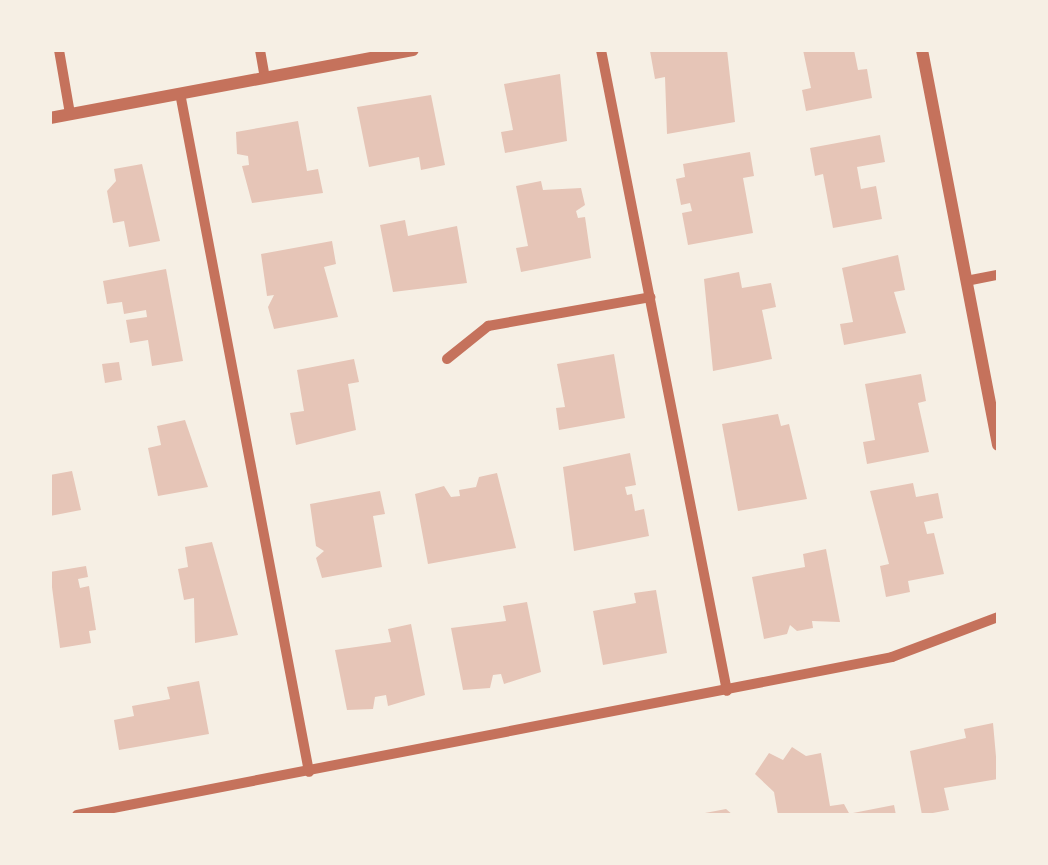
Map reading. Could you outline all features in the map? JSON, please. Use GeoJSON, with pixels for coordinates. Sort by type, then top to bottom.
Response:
{"type":"FeatureCollection","features":[{"type":"Feature","properties":{"kind":"street"},"geometry":{"type":"LineString","coordinates":[[59,50],[70,114]]}},
{"type":"Feature","properties":{"kind":"street"},"geometry":{"type":"LineString","coordinates":[[260,50],[266,78]]}},
{"type":"Feature","properties":{"kind":"street"},"geometry":{"type":"LineString","coordinates":[[50,118],[413,50]]}},
{"type":"Feature","properties":{"kind":"street"},"geometry":{"type":"LineString","coordinates":[[602,50],[726,691]]}},
{"type":"Feature","properties":{"kind":"street"},"geometry":{"type":"LineString","coordinates":[[922,50],[998,446]]}},
{"type":"Feature","properties":{"kind":"street"},"geometry":{"type":"LineString","coordinates":[[180,94],[309,772]]}},
{"type":"Feature","properties":{"kind":"street"},"geometry":{"type":"LineString","coordinates":[[966,280],[998,275]]}},
{"type":"Feature","properties":{"kind":"street"},"geometry":{"type":"LineString","coordinates":[[447,359],[488,326],[650,297]]}},
{"type":"Feature","properties":{"kind":"street"},"geometry":{"type":"LineString","coordinates":[[77,815],[892,658],[998,617]]}},
{"type":"Feature","properties":{"kind":"building"},"geometry":{"type":"Polygon","coordinates":[[[727,50],[735,122],[667,134],[665,77],[655,79],[650,51],[727,50]]]}},
{"type":"Feature","properties":{"kind":"building"},"geometry":{"type":"Polygon","coordinates":[[[803,50],[854,50],[858,70],[867,69],[872,98],[806,111],[802,90],[811,88],[803,50]]]}},
{"type":"Feature","properties":{"kind":"building"},"geometry":{"type":"Polygon","coordinates":[[[560,74],[567,141],[505,153],[501,132],[513,130],[504,84],[560,74]]]}},
{"type":"Feature","properties":{"kind":"building"},"geometry":{"type":"Polygon","coordinates":[[[431,95],[445,165],[421,170],[419,157],[369,167],[357,107],[431,95]]]}},
{"type":"Feature","properties":{"kind":"building"},"geometry":{"type":"Polygon","coordinates":[[[298,121],[307,171],[318,169],[323,193],[252,203],[242,166],[249,165],[248,156],[237,154],[236,132],[298,121]]]}},
{"type":"Feature","properties":{"kind":"building"},"geometry":{"type":"Polygon","coordinates":[[[880,135],[885,162],[857,167],[861,189],[876,186],[882,219],[833,228],[823,174],[815,176],[810,148],[880,135]]]}},
{"type":"Feature","properties":{"kind":"building"},"geometry":{"type":"Polygon","coordinates":[[[750,152],[754,176],[743,178],[753,233],[688,245],[682,213],[692,211],[690,203],[681,205],[676,179],[685,177],[683,164],[750,152]]]}},
{"type":"Feature","properties":{"kind":"building"},"geometry":{"type":"Polygon","coordinates":[[[142,164],[160,241],[129,247],[124,221],[113,223],[107,191],[116,181],[114,169],[142,164]]]}},
{"type":"Feature","properties":{"kind":"building"},"geometry":{"type":"Polygon","coordinates":[[[541,181],[543,190],[581,188],[585,205],[576,211],[578,218],[585,217],[591,258],[521,272],[516,248],[528,246],[516,186],[541,181]]]}},
{"type":"Feature","properties":{"kind":"building"},"geometry":{"type":"Polygon","coordinates":[[[405,220],[408,236],[457,226],[467,283],[393,292],[380,225],[405,220]]]}},
{"type":"Feature","properties":{"kind":"building"},"geometry":{"type":"Polygon","coordinates":[[[332,241],[336,264],[324,267],[338,317],[274,329],[268,307],[274,295],[267,296],[261,254],[332,241]]]}},
{"type":"Feature","properties":{"kind":"building"},"geometry":{"type":"Polygon","coordinates":[[[898,255],[905,290],[894,292],[906,333],[844,345],[840,324],[853,322],[842,268],[898,255]]]}},
{"type":"Feature","properties":{"kind":"building"},"geometry":{"type":"Polygon","coordinates":[[[166,269],[183,361],[152,366],[148,340],[130,343],[126,320],[147,317],[146,310],[124,314],[122,302],[107,304],[103,281],[166,269]]]}},
{"type":"Feature","properties":{"kind":"building"},"geometry":{"type":"Polygon","coordinates":[[[739,272],[742,288],[771,283],[776,307],[762,310],[772,359],[713,371],[704,279],[739,272]]]}},
{"type":"Feature","properties":{"kind":"building"},"geometry":{"type":"Polygon","coordinates":[[[614,354],[625,418],[559,430],[556,408],[565,407],[557,364],[614,354]]]}},
{"type":"Feature","properties":{"kind":"building"},"geometry":{"type":"Polygon","coordinates":[[[354,359],[359,382],[348,384],[356,430],[296,445],[290,413],[304,411],[297,370],[354,359]]]}},
{"type":"Feature","properties":{"kind":"building"},"geometry":{"type":"Polygon","coordinates":[[[119,362],[122,380],[105,383],[102,364],[119,362]]]}},
{"type":"Feature","properties":{"kind":"building"},"geometry":{"type":"Polygon","coordinates":[[[921,374],[926,401],[918,403],[929,452],[867,464],[863,442],[875,440],[865,384],[921,374]]]}},
{"type":"Feature","properties":{"kind":"building"},"geometry":{"type":"Polygon","coordinates":[[[778,414],[781,426],[789,424],[807,499],[738,511],[722,424],[778,414]]]}},
{"type":"Feature","properties":{"kind":"building"},"geometry":{"type":"Polygon","coordinates":[[[185,420],[208,487],[158,496],[148,448],[161,445],[157,426],[185,420]]]}},
{"type":"Feature","properties":{"kind":"building"},"geometry":{"type":"Polygon","coordinates":[[[630,453],[636,485],[625,487],[627,495],[632,494],[635,511],[644,509],[649,536],[574,551],[563,467],[630,453]]]}},
{"type":"Feature","properties":{"kind":"building"},"geometry":{"type":"Polygon","coordinates":[[[72,471],[81,510],[50,516],[50,475],[72,471]]]}},
{"type":"Feature","properties":{"kind":"building"},"geometry":{"type":"Polygon","coordinates":[[[497,473],[516,548],[428,564],[415,494],[444,486],[451,497],[460,496],[459,490],[476,487],[479,477],[497,473]]]}},
{"type":"Feature","properties":{"kind":"building"},"geometry":{"type":"Polygon","coordinates":[[[913,483],[916,497],[938,493],[943,518],[924,522],[927,534],[934,533],[944,574],[908,581],[910,592],[886,597],[880,566],[889,564],[870,491],[913,483]]]}},
{"type":"Feature","properties":{"kind":"building"},"geometry":{"type":"Polygon","coordinates":[[[380,491],[385,514],[373,516],[382,567],[322,578],[316,558],[324,551],[316,546],[310,504],[380,491]]]}},
{"type":"Feature","properties":{"kind":"building"},"geometry":{"type":"Polygon","coordinates":[[[212,542],[238,635],[195,643],[194,598],[184,600],[178,569],[188,567],[185,547],[212,542]]]}},
{"type":"Feature","properties":{"kind":"building"},"geometry":{"type":"Polygon","coordinates":[[[826,549],[840,622],[812,621],[813,628],[797,631],[790,625],[787,634],[764,639],[752,577],[805,567],[803,554],[826,549]]]}},
{"type":"Feature","properties":{"kind":"building"},"geometry":{"type":"Polygon","coordinates":[[[86,566],[88,577],[78,579],[80,588],[89,586],[96,630],[89,631],[91,643],[60,648],[50,572],[86,566]]]}},
{"type":"Feature","properties":{"kind":"building"},"geometry":{"type":"Polygon","coordinates":[[[656,590],[667,653],[603,665],[593,611],[636,603],[634,593],[656,590]]]}},
{"type":"Feature","properties":{"kind":"building"},"geometry":{"type":"Polygon","coordinates":[[[527,602],[541,672],[504,684],[501,674],[493,675],[490,688],[463,690],[451,628],[506,621],[503,606],[527,602]]]}},
{"type":"Feature","properties":{"kind":"building"},"geometry":{"type":"Polygon","coordinates":[[[411,624],[425,695],[388,706],[386,695],[375,697],[373,709],[347,710],[335,650],[391,642],[388,629],[411,624]]]}},
{"type":"Feature","properties":{"kind":"building"},"geometry":{"type":"Polygon","coordinates":[[[199,681],[209,734],[119,750],[114,720],[134,716],[132,706],[170,699],[167,687],[199,681]]]}},
{"type":"Feature","properties":{"kind":"building"},"geometry":{"type":"Polygon","coordinates":[[[993,723],[998,779],[944,788],[949,810],[922,815],[910,751],[966,738],[964,729],[993,723]]]}},
{"type":"Feature","properties":{"kind":"building"},"geometry":{"type":"Polygon","coordinates":[[[792,747],[806,756],[821,753],[830,806],[844,804],[850,815],[778,815],[774,792],[755,774],[769,753],[783,760],[792,747]]]}},
{"type":"Feature","properties":{"kind":"building"},"geometry":{"type":"Polygon","coordinates":[[[894,805],[896,815],[853,815],[853,813],[894,805]]]}},
{"type":"Feature","properties":{"kind":"building"},"geometry":{"type":"Polygon","coordinates":[[[726,809],[733,815],[705,815],[705,813],[726,809]]]}}]}
